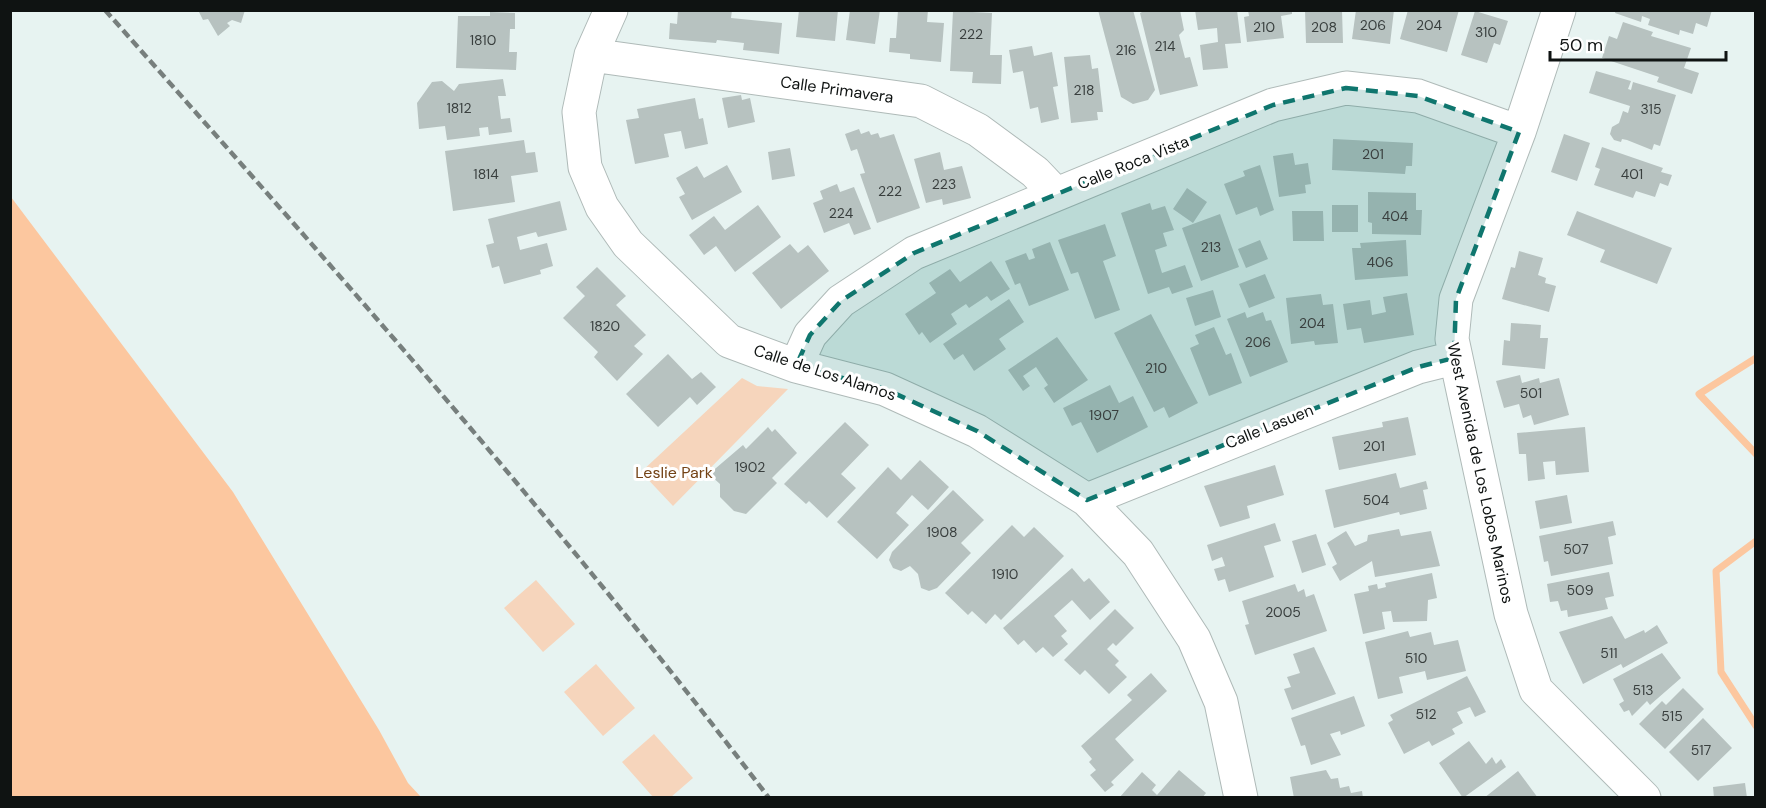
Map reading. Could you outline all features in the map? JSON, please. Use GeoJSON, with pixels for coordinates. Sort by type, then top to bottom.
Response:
{"type":"FeatureCollection","features":[{"type":"Feature","properties":{"kind":"street","name":"Calle de Los Alamos"},"geometry":{"type":"LineString","coordinates":[[611,10],[591,55],[579,112],[585,167],[602,207],[628,244],[729,341],[796,366],[885,389],[977,431],[1087,500],[1138,553],[1194,639],[1221,702],[1241,798]]}},
{"type":"Feature","properties":{"kind":"street","name":"West Avenida de Los Lobos Marinos"},"geometry":{"type":"LineString","coordinates":[[1559,10],[1519,132],[1456,299],[1452,339],[1454,358],[1510,614],[1536,690],[1644,798]]}},
{"type":"Feature","properties":{"kind":"street","name":"Calle Primavera"},"geometry":{"type":"LineString","coordinates":[[591,55],[921,101],[978,130],[1035,172],[1055,193]]}},
{"type":"Feature","properties":{"kind":"street","name":"Calle Roca Vista"},"geometry":{"type":"LineString","coordinates":[[796,366],[810,335],[841,301],[914,253],[1273,105],[1346,88],[1418,96],[1519,132]]}},
{"type":"Feature","properties":{"kind":"street","name":"Calle Lasuen"},"geometry":{"type":"LineString","coordinates":[[1087,500],[1418,367],[1454,358]]}},
{"type":"Feature","properties":{"kind":"highlighted area"},"geometry":{"type":"Polygon","coordinates":[[[1346,88],[1418,96],[1519,132],[1456,299],[1454,358],[1418,367],[1087,500],[977,431],[885,389],[796,366],[810,335],[841,301],[914,253],[1273,105],[1346,88]]]}},
{"type":"Feature","properties":{"kind":"green space","name":"Leslie Park"},"geometry":{"type":"Polygon","coordinates":[[[742,378],[757,386],[788,389],[673,506],[641,472],[742,378]]]}},
{"type":"Feature","properties":{"kind":"green space"},"geometry":{"type":"Polygon","coordinates":[[[536,580],[575,624],[543,652],[504,608],[536,580]]]}},
{"type":"Feature","properties":{"kind":"green space"},"geometry":{"type":"Polygon","coordinates":[[[596,664],[635,708],[603,736],[564,692],[596,664]]]}},
{"type":"Feature","properties":{"kind":"green space"},"geometry":{"type":"Polygon","coordinates":[[[654,734],[693,778],[671,797],[653,797],[622,762],[654,734]]]}},
{"type":"Feature","properties":{"kind":"shaded area"},"geometry":{"type":"Polygon","coordinates":[[[11,197],[233,492],[379,730],[408,783],[421,797],[11,797],[11,197]]]}},
{"type":"Feature","properties":{"kind":"building"},"geometry":{"type":"Polygon","coordinates":[[[198,10],[245,10],[241,23],[232,20],[227,23],[230,26],[218,36],[208,19],[203,20],[198,10]]]}},
{"type":"Feature","properties":{"kind":"building"},"geometry":{"type":"Polygon","coordinates":[[[678,10],[732,10],[731,18],[782,23],[779,54],[743,50],[744,43],[669,39],[670,23],[677,24],[678,10]]]}},
{"type":"Feature","properties":{"kind":"building"},"geometry":{"type":"Polygon","coordinates":[[[799,10],[838,10],[835,41],[796,37],[799,10]]]}},
{"type":"Feature","properties":{"kind":"building"},"geometry":{"type":"Polygon","coordinates":[[[850,10],[880,10],[875,44],[846,40],[850,10]]]}},
{"type":"Feature","properties":{"kind":"building"},"geometry":{"type":"Polygon","coordinates":[[[898,10],[928,10],[927,22],[944,23],[941,62],[910,59],[910,54],[889,52],[890,38],[896,38],[898,10]]]}},
{"type":"Feature","properties":{"kind":"building"},"geometry":{"type":"Polygon","coordinates":[[[1098,10],[1133,10],[1155,90],[1148,100],[1133,104],[1121,97],[1098,10]]]}},
{"type":"Feature","properties":{"kind":"building"},"geometry":{"type":"Polygon","coordinates":[[[1146,10],[1180,10],[1184,30],[1179,35],[1185,58],[1190,57],[1198,86],[1160,95],[1140,13],[1146,10]]]}},
{"type":"Feature","properties":{"kind":"building"},"geometry":{"type":"Polygon","coordinates":[[[1195,10],[1237,10],[1241,43],[1225,44],[1228,68],[1203,70],[1200,45],[1218,42],[1217,28],[1198,30],[1195,10]]]}},
{"type":"Feature","properties":{"kind":"building"},"geometry":{"type":"Polygon","coordinates":[[[1248,10],[1292,10],[1292,14],[1281,16],[1284,38],[1247,42],[1244,17],[1249,16],[1248,10]]]}},
{"type":"Feature","properties":{"kind":"building"},"geometry":{"type":"Polygon","coordinates":[[[1305,10],[1342,10],[1343,43],[1306,43],[1305,10]]]}},
{"type":"Feature","properties":{"kind":"building"},"geometry":{"type":"Polygon","coordinates":[[[1356,10],[1394,10],[1390,44],[1352,39],[1356,10]]]}},
{"type":"Feature","properties":{"kind":"building"},"geometry":{"type":"Polygon","coordinates":[[[1408,10],[1459,10],[1447,52],[1400,39],[1408,10]]]}},
{"type":"Feature","properties":{"kind":"building"},"geometry":{"type":"Polygon","coordinates":[[[1616,10],[1712,10],[1707,27],[1696,23],[1693,34],[1680,30],[1679,35],[1648,25],[1650,19],[1642,16],[1641,22],[1615,13],[1616,10]]]}},
{"type":"Feature","properties":{"kind":"building"},"geometry":{"type":"Polygon","coordinates":[[[953,11],[992,13],[990,55],[1002,55],[1001,84],[972,83],[973,72],[950,71],[953,11]]]}},
{"type":"Feature","properties":{"kind":"building"},"geometry":{"type":"Polygon","coordinates":[[[1475,11],[1508,21],[1500,45],[1494,43],[1487,63],[1461,55],[1475,11]]]}},
{"type":"Feature","properties":{"kind":"building"},"geometry":{"type":"Polygon","coordinates":[[[490,12],[515,13],[515,29],[510,29],[509,52],[517,52],[516,70],[456,68],[458,16],[490,16],[490,12]]]}},
{"type":"Feature","properties":{"kind":"building"},"geometry":{"type":"Polygon","coordinates":[[[1623,22],[1653,32],[1651,36],[1691,48],[1684,68],[1699,73],[1692,94],[1657,82],[1659,77],[1602,58],[1609,36],[1617,39],[1623,22]]]}},
{"type":"Feature","properties":{"kind":"building"},"geometry":{"type":"Polygon","coordinates":[[[1032,46],[1034,56],[1052,52],[1058,86],[1053,87],[1059,119],[1041,123],[1038,107],[1030,109],[1023,71],[1013,73],[1009,50],[1032,46]]]}},
{"type":"Feature","properties":{"kind":"building"},"geometry":{"type":"Polygon","coordinates":[[[1090,55],[1092,69],[1098,68],[1103,112],[1097,112],[1098,120],[1071,123],[1064,57],[1090,55]]]}},
{"type":"Feature","properties":{"kind":"building"},"geometry":{"type":"Polygon","coordinates":[[[1596,71],[1631,81],[1628,89],[1631,90],[1633,82],[1676,95],[1660,146],[1654,144],[1652,150],[1627,140],[1622,139],[1621,142],[1614,140],[1610,134],[1612,127],[1619,123],[1623,111],[1628,113],[1630,106],[1589,93],[1596,71]]]}},
{"type":"Feature","properties":{"kind":"building"},"geometry":{"type":"Polygon","coordinates":[[[503,79],[506,96],[498,96],[501,119],[510,118],[512,132],[489,135],[488,127],[479,128],[480,136],[447,140],[445,126],[419,129],[417,103],[432,82],[442,81],[454,91],[459,84],[503,79]]]}},
{"type":"Feature","properties":{"kind":"building"},"geometry":{"type":"Polygon","coordinates":[[[741,95],[742,100],[750,98],[755,122],[728,128],[722,98],[741,95]]]}},
{"type":"Feature","properties":{"kind":"building"},"geometry":{"type":"Polygon","coordinates":[[[695,98],[699,119],[703,118],[708,144],[685,149],[681,131],[664,134],[669,157],[635,164],[626,120],[639,118],[637,109],[695,98]]]}},
{"type":"Feature","properties":{"kind":"building"},"geometry":{"type":"Polygon","coordinates":[[[859,129],[861,134],[869,131],[871,135],[878,133],[880,138],[894,134],[920,208],[877,223],[860,174],[865,173],[857,149],[851,151],[845,134],[859,129]]]}},
{"type":"Feature","properties":{"kind":"building"},"geometry":{"type":"Polygon","coordinates":[[[1564,134],[1590,143],[1577,181],[1551,172],[1564,134]]]}},
{"type":"Feature","properties":{"kind":"building"},"geometry":{"type":"Polygon","coordinates":[[[1333,139],[1413,143],[1412,166],[1406,166],[1405,174],[1332,170],[1333,139]]]}},
{"type":"Feature","properties":{"kind":"building"},"geometry":{"type":"Polygon","coordinates":[[[524,140],[526,153],[535,152],[538,172],[511,176],[515,202],[453,211],[445,151],[524,140]]]}},
{"type":"Feature","properties":{"kind":"building"},"geometry":{"type":"Polygon","coordinates":[[[1602,147],[1663,168],[1661,172],[1672,175],[1668,186],[1660,183],[1655,197],[1636,191],[1633,198],[1594,185],[1600,169],[1595,167],[1602,147]]]}},
{"type":"Feature","properties":{"kind":"building"},"geometry":{"type":"Polygon","coordinates":[[[790,148],[795,176],[772,180],[768,152],[790,148]]]}},
{"type":"Feature","properties":{"kind":"building"},"geometry":{"type":"Polygon","coordinates":[[[940,152],[944,170],[962,166],[971,198],[943,205],[942,199],[926,203],[914,159],[940,152]]]}},
{"type":"Feature","properties":{"kind":"building"},"geometry":{"type":"Polygon","coordinates":[[[1293,153],[1295,165],[1308,163],[1311,184],[1305,185],[1306,193],[1279,197],[1273,156],[1293,153]]]}},
{"type":"Feature","properties":{"kind":"building"},"geometry":{"type":"Polygon","coordinates":[[[727,165],[742,192],[692,220],[679,197],[685,194],[676,178],[697,166],[704,178],[727,165]]]}},
{"type":"Feature","properties":{"kind":"building"},"geometry":{"type":"Polygon","coordinates":[[[1260,165],[1274,210],[1260,216],[1257,207],[1236,215],[1224,184],[1245,176],[1243,171],[1260,165]]]}},
{"type":"Feature","properties":{"kind":"building"},"geometry":{"type":"Polygon","coordinates":[[[837,184],[840,192],[854,187],[871,229],[854,235],[849,223],[824,233],[813,203],[823,199],[820,191],[837,184]]]}},
{"type":"Feature","properties":{"kind":"building"},"geometry":{"type":"Polygon","coordinates":[[[1187,188],[1207,202],[1193,223],[1173,209],[1187,188]]]}},
{"type":"Feature","properties":{"kind":"building"},"geometry":{"type":"Polygon","coordinates":[[[1368,192],[1416,193],[1416,210],[1422,210],[1421,235],[1372,234],[1372,223],[1368,222],[1368,192]]]}},
{"type":"Feature","properties":{"kind":"building"},"geometry":{"type":"Polygon","coordinates":[[[560,201],[567,230],[538,237],[536,232],[517,237],[520,250],[547,243],[553,266],[540,270],[541,274],[504,284],[499,266],[492,268],[486,245],[494,243],[488,219],[560,201]]]}},
{"type":"Feature","properties":{"kind":"building"},"geometry":{"type":"Polygon","coordinates":[[[1150,203],[1152,210],[1165,206],[1174,230],[1163,233],[1167,246],[1155,250],[1162,273],[1185,265],[1193,287],[1172,294],[1169,287],[1148,294],[1121,213],[1150,203]]]}},
{"type":"Feature","properties":{"kind":"building"},"geometry":{"type":"Polygon","coordinates":[[[758,205],[781,237],[735,272],[716,246],[704,255],[689,235],[714,216],[725,230],[758,205]]]}},
{"type":"Feature","properties":{"kind":"building"},"geometry":{"type":"Polygon","coordinates":[[[1332,205],[1358,205],[1358,232],[1332,232],[1332,205]]]}},
{"type":"Feature","properties":{"kind":"building"},"geometry":{"type":"Polygon","coordinates":[[[1292,211],[1323,211],[1324,241],[1293,241],[1292,211]]]}},
{"type":"Feature","properties":{"kind":"building"},"geometry":{"type":"Polygon","coordinates":[[[1577,211],[1672,248],[1657,284],[1600,262],[1605,250],[1567,235],[1577,211]]]}},
{"type":"Feature","properties":{"kind":"building"},"geometry":{"type":"Polygon","coordinates":[[[1220,214],[1239,267],[1201,281],[1182,228],[1220,214]]]}},
{"type":"Feature","properties":{"kind":"building"},"geometry":{"type":"Polygon","coordinates":[[[1105,224],[1116,256],[1103,261],[1120,310],[1095,319],[1078,272],[1071,274],[1058,240],[1105,224]]]}},
{"type":"Feature","properties":{"kind":"building"},"geometry":{"type":"Polygon","coordinates":[[[1260,240],[1268,259],[1246,268],[1238,249],[1260,240]]]}},
{"type":"Feature","properties":{"kind":"building"},"geometry":{"type":"Polygon","coordinates":[[[1406,240],[1408,276],[1355,280],[1352,248],[1361,248],[1360,243],[1406,240]]]}},
{"type":"Feature","properties":{"kind":"building"},"geometry":{"type":"Polygon","coordinates":[[[1050,242],[1069,290],[1029,306],[1020,283],[1015,285],[1005,261],[1026,253],[1029,260],[1035,258],[1032,249],[1050,242]]]}},
{"type":"Feature","properties":{"kind":"building"},"geometry":{"type":"Polygon","coordinates":[[[790,244],[798,253],[808,245],[829,271],[781,309],[752,273],[790,244]]]}},
{"type":"Feature","properties":{"kind":"building"},"geometry":{"type":"Polygon","coordinates":[[[1519,251],[1543,258],[1538,275],[1546,278],[1545,283],[1556,286],[1549,312],[1502,299],[1511,267],[1515,268],[1519,251]]]}},
{"type":"Feature","properties":{"kind":"building"},"geometry":{"type":"Polygon","coordinates":[[[991,261],[1010,289],[991,301],[987,296],[969,308],[966,304],[951,314],[957,324],[930,343],[922,332],[919,335],[905,314],[936,293],[929,283],[950,269],[960,282],[991,261]]]}},
{"type":"Feature","properties":{"kind":"building"},"geometry":{"type":"Polygon","coordinates":[[[597,267],[626,296],[616,305],[646,335],[634,346],[643,354],[617,381],[594,357],[598,352],[563,318],[585,296],[576,287],[597,267]]]}},
{"type":"Feature","properties":{"kind":"building"},"geometry":{"type":"Polygon","coordinates":[[[1265,274],[1275,298],[1249,308],[1239,284],[1265,274]]]}},
{"type":"Feature","properties":{"kind":"building"},"geometry":{"type":"Polygon","coordinates":[[[1213,290],[1221,317],[1195,326],[1186,298],[1213,290]]]}},
{"type":"Feature","properties":{"kind":"building"},"geometry":{"type":"Polygon","coordinates":[[[1407,293],[1414,335],[1364,343],[1361,328],[1347,330],[1343,304],[1370,300],[1372,315],[1386,312],[1383,297],[1407,293]]]}},
{"type":"Feature","properties":{"kind":"building"},"geometry":{"type":"Polygon","coordinates":[[[1321,294],[1323,305],[1333,304],[1338,343],[1315,345],[1314,341],[1291,344],[1286,298],[1321,294]]]}},
{"type":"Feature","properties":{"kind":"building"},"geometry":{"type":"Polygon","coordinates":[[[1009,299],[1024,322],[999,339],[1006,349],[974,371],[963,354],[954,360],[943,344],[1009,299]]]}},
{"type":"Feature","properties":{"kind":"building"},"geometry":{"type":"Polygon","coordinates":[[[1245,312],[1247,318],[1263,312],[1266,321],[1271,320],[1288,362],[1250,377],[1227,319],[1245,312]]]}},
{"type":"Feature","properties":{"kind":"building"},"geometry":{"type":"Polygon","coordinates":[[[1151,314],[1198,403],[1169,418],[1164,407],[1154,412],[1114,333],[1151,314]]]}},
{"type":"Feature","properties":{"kind":"building"},"geometry":{"type":"Polygon","coordinates":[[[1511,323],[1541,325],[1540,338],[1548,338],[1545,369],[1502,365],[1504,340],[1510,341],[1511,323]]]}},
{"type":"Feature","properties":{"kind":"building"},"geometry":{"type":"Polygon","coordinates":[[[1214,327],[1226,355],[1231,353],[1242,383],[1209,396],[1190,348],[1199,344],[1195,335],[1214,327]]]}},
{"type":"Feature","properties":{"kind":"building"},"geometry":{"type":"Polygon","coordinates":[[[1057,337],[1088,380],[1054,403],[1044,388],[1048,385],[1036,367],[1023,376],[1030,386],[1023,391],[1008,370],[1057,337]]]}},
{"type":"Feature","properties":{"kind":"building"},"geometry":{"type":"Polygon","coordinates":[[[668,354],[692,379],[701,372],[716,387],[697,405],[690,397],[658,427],[626,394],[668,354]]]}},
{"type":"Feature","properties":{"kind":"building"},"geometry":{"type":"Polygon","coordinates":[[[1520,375],[1522,383],[1539,378],[1540,383],[1559,378],[1569,415],[1534,425],[1531,415],[1523,418],[1519,404],[1504,408],[1496,381],[1520,375]]]}},
{"type":"Feature","properties":{"kind":"building"},"geometry":{"type":"Polygon","coordinates":[[[1110,385],[1119,403],[1133,396],[1148,427],[1097,453],[1081,422],[1072,426],[1063,408],[1110,385]]]}},
{"type":"Feature","properties":{"kind":"building"},"geometry":{"type":"Polygon","coordinates":[[[1408,417],[1416,455],[1339,470],[1332,437],[1383,427],[1382,422],[1408,417]]]}},
{"type":"Feature","properties":{"kind":"building"},"geometry":{"type":"Polygon","coordinates":[[[845,422],[869,445],[841,474],[856,488],[827,518],[809,501],[806,504],[784,484],[845,422]]]}},
{"type":"Feature","properties":{"kind":"building"},"geometry":{"type":"Polygon","coordinates":[[[768,427],[772,432],[775,429],[797,453],[772,478],[777,483],[746,514],[734,511],[720,497],[720,484],[709,474],[743,445],[746,449],[768,427]]]}},
{"type":"Feature","properties":{"kind":"building"},"geometry":{"type":"Polygon","coordinates":[[[1585,427],[1589,472],[1556,475],[1555,461],[1543,462],[1545,479],[1528,481],[1526,454],[1519,454],[1517,433],[1585,427]]]}},
{"type":"Feature","properties":{"kind":"building"},"geometry":{"type":"Polygon","coordinates":[[[920,460],[949,487],[928,510],[912,495],[896,513],[909,525],[877,559],[837,522],[888,467],[901,480],[920,460]]]}},
{"type":"Feature","properties":{"kind":"building"},"geometry":{"type":"Polygon","coordinates":[[[1275,465],[1284,495],[1247,506],[1250,518],[1220,527],[1204,486],[1275,465]]]}},
{"type":"Feature","properties":{"kind":"building"},"geometry":{"type":"Polygon","coordinates":[[[1396,473],[1400,488],[1426,481],[1428,489],[1423,490],[1427,509],[1400,515],[1399,512],[1334,528],[1325,490],[1396,473]]]}},
{"type":"Feature","properties":{"kind":"building"},"geometry":{"type":"Polygon","coordinates":[[[953,490],[984,520],[961,543],[971,553],[937,588],[929,591],[921,588],[918,574],[910,566],[901,571],[893,568],[889,560],[892,552],[953,490]]]}},
{"type":"Feature","properties":{"kind":"building"},"geometry":{"type":"Polygon","coordinates":[[[1567,495],[1572,523],[1540,529],[1535,501],[1567,495]]]}},
{"type":"Feature","properties":{"kind":"building"},"geometry":{"type":"Polygon","coordinates":[[[1613,521],[1616,535],[1608,537],[1613,564],[1551,576],[1548,561],[1544,562],[1539,536],[1613,521]]]}},
{"type":"Feature","properties":{"kind":"building"},"geometry":{"type":"Polygon","coordinates":[[[1275,523],[1281,541],[1264,546],[1274,577],[1229,592],[1225,579],[1218,581],[1214,569],[1225,566],[1222,557],[1212,561],[1207,545],[1275,523]]]}},
{"type":"Feature","properties":{"kind":"building"},"geometry":{"type":"Polygon","coordinates":[[[1012,525],[1024,537],[1034,527],[1064,556],[1001,620],[995,614],[986,624],[972,611],[968,615],[945,593],[1012,525]]]}},
{"type":"Feature","properties":{"kind":"building"},"geometry":{"type":"Polygon","coordinates":[[[1399,529],[1401,536],[1431,531],[1440,566],[1375,577],[1372,561],[1340,581],[1332,567],[1337,564],[1327,543],[1346,531],[1355,546],[1367,541],[1368,535],[1399,529]]]}},
{"type":"Feature","properties":{"kind":"building"},"geometry":{"type":"Polygon","coordinates":[[[1316,534],[1326,565],[1302,573],[1292,541],[1316,534]]]}},
{"type":"Feature","properties":{"kind":"building"},"geometry":{"type":"Polygon","coordinates":[[[1072,568],[1084,582],[1089,578],[1110,602],[1090,620],[1072,600],[1054,616],[1067,631],[1061,636],[1068,644],[1053,657],[1043,647],[1036,653],[1024,640],[1018,645],[1003,628],[1072,568]]]}},
{"type":"Feature","properties":{"kind":"building"},"geometry":{"type":"Polygon","coordinates":[[[1609,572],[1614,596],[1605,598],[1608,609],[1568,617],[1567,610],[1561,611],[1558,601],[1550,602],[1547,584],[1609,572]]]}},
{"type":"Feature","properties":{"kind":"building"},"geometry":{"type":"Polygon","coordinates":[[[1432,573],[1437,598],[1428,600],[1427,621],[1393,622],[1391,611],[1382,612],[1385,629],[1363,634],[1354,594],[1369,591],[1368,586],[1377,584],[1378,589],[1386,587],[1385,583],[1432,573]]]}},
{"type":"Feature","properties":{"kind":"building"},"geometry":{"type":"Polygon","coordinates":[[[1295,584],[1298,592],[1304,589],[1306,597],[1314,594],[1327,631],[1255,655],[1245,625],[1249,624],[1242,601],[1295,584]]]}},
{"type":"Feature","properties":{"kind":"building"},"geometry":{"type":"Polygon","coordinates":[[[1115,609],[1134,628],[1116,646],[1113,643],[1107,649],[1119,661],[1115,665],[1127,677],[1109,694],[1085,670],[1080,675],[1064,660],[1115,609]]]}},
{"type":"Feature","properties":{"kind":"building"},"geometry":{"type":"Polygon","coordinates":[[[1612,616],[1625,639],[1644,630],[1645,633],[1657,625],[1668,643],[1623,668],[1621,664],[1583,684],[1559,632],[1612,616]]]}},
{"type":"Feature","properties":{"kind":"building"},"geometry":{"type":"Polygon","coordinates":[[[1408,631],[1410,637],[1431,632],[1434,645],[1458,640],[1466,671],[1427,680],[1425,671],[1399,677],[1403,693],[1378,699],[1365,642],[1408,631]]]}},
{"type":"Feature","properties":{"kind":"building"},"geometry":{"type":"Polygon","coordinates":[[[1314,647],[1336,694],[1292,710],[1284,689],[1291,687],[1287,677],[1300,673],[1293,654],[1314,647]]]}},
{"type":"Feature","properties":{"kind":"building"},"geometry":{"type":"Polygon","coordinates":[[[1662,653],[1681,678],[1650,705],[1647,701],[1632,716],[1629,710],[1624,712],[1619,704],[1624,701],[1613,679],[1662,653]]]}},
{"type":"Feature","properties":{"kind":"building"},"geometry":{"type":"Polygon","coordinates":[[[1151,673],[1167,691],[1115,739],[1134,760],[1111,782],[1114,785],[1105,792],[1090,775],[1096,770],[1089,762],[1092,759],[1081,746],[1132,700],[1127,695],[1151,673]]]}},
{"type":"Feature","properties":{"kind":"building"},"geometry":{"type":"Polygon","coordinates":[[[1467,676],[1486,712],[1475,717],[1470,707],[1457,712],[1463,723],[1452,729],[1455,734],[1432,746],[1429,741],[1404,754],[1388,723],[1393,720],[1390,715],[1467,676]]]}},
{"type":"Feature","properties":{"kind":"building"},"geometry":{"type":"Polygon","coordinates":[[[1683,688],[1704,709],[1665,749],[1639,724],[1662,701],[1666,705],[1683,688]]]}},
{"type":"Feature","properties":{"kind":"building"},"geometry":{"type":"Polygon","coordinates":[[[1354,696],[1365,726],[1341,735],[1340,731],[1330,734],[1341,755],[1311,765],[1305,745],[1301,746],[1291,718],[1354,696]]]}},
{"type":"Feature","properties":{"kind":"building"},"geometry":{"type":"Polygon","coordinates":[[[1703,718],[1732,748],[1698,781],[1669,752],[1703,718]]]}},
{"type":"Feature","properties":{"kind":"building"},"geometry":{"type":"Polygon","coordinates":[[[1469,741],[1486,764],[1492,757],[1496,764],[1501,759],[1506,767],[1463,798],[1439,763],[1469,741]]]}},
{"type":"Feature","properties":{"kind":"building"},"geometry":{"type":"Polygon","coordinates":[[[1179,770],[1206,793],[1202,798],[1119,798],[1142,772],[1156,785],[1152,790],[1157,795],[1179,770]]]}},
{"type":"Feature","properties":{"kind":"building"},"geometry":{"type":"Polygon","coordinates":[[[1326,770],[1331,779],[1338,778],[1340,788],[1349,786],[1351,793],[1362,791],[1363,798],[1294,798],[1290,777],[1326,770]]]}},
{"type":"Feature","properties":{"kind":"building"},"geometry":{"type":"Polygon","coordinates":[[[1518,771],[1538,798],[1484,798],[1518,771]]]}},
{"type":"Feature","properties":{"kind":"building"},"geometry":{"type":"Polygon","coordinates":[[[1745,783],[1747,798],[1714,798],[1713,787],[1745,783]]]}},
{"type":"Feature","properties":{"kind":"waterway"},"geometry":{"type":"LineString","coordinates":[[1756,358],[1699,394],[1756,454]]}},
{"type":"Feature","properties":{"kind":"waterway"},"geometry":{"type":"LineString","coordinates":[[1756,541],[1716,571],[1721,672],[1756,726]]}},
{"type":"Feature","properties":{"kind":"railway"},"geometry":{"type":"LineString","coordinates":[[105,10],[276,203],[528,496],[610,595],[769,798]]}}]}
